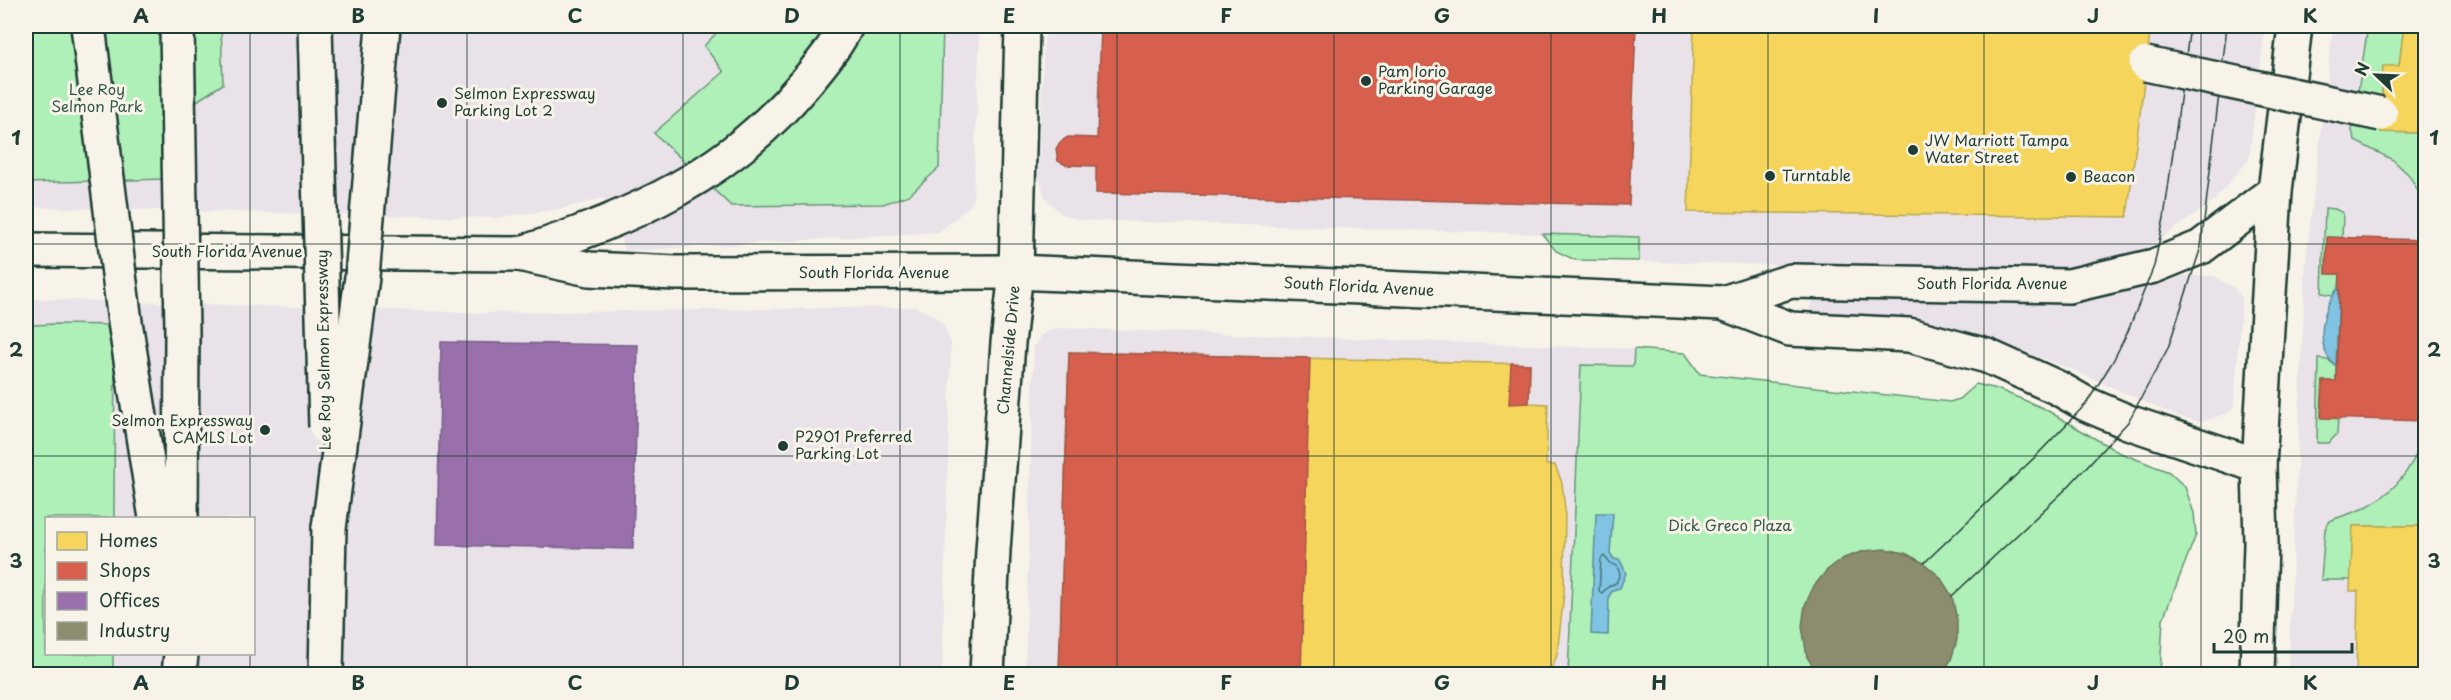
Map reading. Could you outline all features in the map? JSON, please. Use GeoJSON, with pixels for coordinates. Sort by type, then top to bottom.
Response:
{"type":"FeatureCollection","features":[{"type":"Feature","properties":{"kind":"main road"},"geometry":{"type":"LineString","coordinates":[[88,26],[125,322],[156,517]]}},
{"type":"Feature","properties":{"kind":"main road"},"geometry":{"type":"LineString","coordinates":[[177,26],[182,332],[181,517]]}},
{"type":"Feature","properties":{"kind":"main road","name":"Lee Roy Selmon Expressway"},"geometry":{"type":"LineString","coordinates":[[315,26],[329,528],[326,675]]}},
{"type":"Feature","properties":{"kind":"main road"},"geometry":{"type":"LineString","coordinates":[[329,528],[362,277],[383,26]]}},
{"type":"Feature","properties":{"kind":"main road"},"geometry":{"type":"LineString","coordinates":[[519,254],[646,207],[703,174],[768,125],[822,63],[846,26]]}},
{"type":"Feature","properties":{"kind":"main road","name":"Channelside Drive"},"geometry":{"type":"LineString","coordinates":[[987,675],[993,539],[1008,343],[1016,273],[1022,26]]}},
{"type":"Feature","properties":{"kind":"main road"},"geometry":{"type":"LineString","coordinates":[[2257,675],[2261,543],[2259,466],[2275,191],[2295,26]]}},
{"type":"Feature","properties":{"kind":"main road"},"geometry":{"type":"LineString","coordinates":[[2146,64],[2381,114]]}},
{"type":"Feature","properties":{"kind":"main road","name":"South Florida Avenue"},"geometry":{"type":"LineString","coordinates":[[1723,303],[1791,281],[2069,286],[2154,266],[2201,247],[2275,191]]}},
{"type":"Feature","properties":{"kind":"main road","name":"South Florida Avenue"},"geometry":{"type":"LineString","coordinates":[[26,250],[519,254],[589,269],[676,273],[1016,273],[1723,303],[1790,328],[1909,335],[1988,356],[2128,422],[2259,466]]}},
{"type":"Feature","properties":{"kind":"shaded area"},"geometry":{"type":"Polygon","coordinates":[[[26,26],[980,26],[973,203],[939,232],[625,251],[604,198],[560,209],[495,218],[26,207],[26,26]]]}},
{"type":"Feature","properties":{"kind":"shaded area"},"geometry":{"type":"Polygon","coordinates":[[[1048,26],[2265,26],[2249,159],[2212,203],[2143,251],[2071,272],[1575,260],[1556,251],[1542,234],[1079,220],[1062,214],[1050,203],[1045,196],[1038,175],[1044,41],[1048,26]]]}},
{"type":"Feature","properties":{"kind":"shaded area"},"geometry":{"type":"Polygon","coordinates":[[[2333,26],[2425,26],[2425,674],[2288,674],[2306,260],[2333,26]]]}},
{"type":"Feature","properties":{"kind":"shaded area"},"geometry":{"type":"Polygon","coordinates":[[[2175,276],[2214,276],[2233,287],[2242,297],[2234,406],[2228,413],[2201,422],[2174,415],[2071,369],[1966,330],[1881,319],[1814,314],[1809,308],[1815,298],[1854,292],[2070,297],[2111,294],[2175,276]]]}},
{"type":"Feature","properties":{"kind":"shaded area"},"geometry":{"type":"Polygon","coordinates":[[[36,299],[483,313],[916,307],[934,316],[944,326],[951,343],[942,674],[26,674],[26,303],[36,299]]]}},
{"type":"Feature","properties":{"kind":"shaded area"},"geometry":{"type":"Polygon","coordinates":[[[1053,329],[1634,349],[1621,674],[1025,674],[1034,346],[1041,335],[1053,329]]]}},
{"type":"Feature","properties":{"kind":"green space","name":"Lee Roy Selmon Park"},"geometry":{"type":"Polygon","coordinates":[[[26,26],[221,26],[223,84],[166,121],[166,179],[26,183],[26,26]]]}},
{"type":"Feature","properties":{"kind":"green space"},"geometry":{"type":"Polygon","coordinates":[[[723,26],[943,26],[939,168],[909,195],[883,204],[731,206],[654,133],[724,72],[704,46],[723,26]]]}},
{"type":"Feature","properties":{"kind":"green space"},"geometry":{"type":"Polygon","coordinates":[[[2368,26],[2404,26],[2399,66],[2383,67],[2381,132],[2425,133],[2425,204],[2409,175],[2393,160],[2355,141],[2352,131],[2368,26]]]}},
{"type":"Feature","properties":{"kind":"green space"},"geometry":{"type":"Polygon","coordinates":[[[2325,208],[2343,213],[2342,238],[2327,237],[2326,273],[2340,274],[2339,287],[2333,295],[2322,293],[2325,208]]]}},
{"type":"Feature","properties":{"kind":"green space"},"geometry":{"type":"Polygon","coordinates":[[[1542,234],[1639,237],[1639,261],[1575,260],[1556,251],[1542,234]]]}},
{"type":"Feature","properties":{"kind":"green space"},"geometry":{"type":"Polygon","coordinates":[[[33,325],[115,325],[114,517],[45,517],[45,655],[113,655],[113,674],[26,674],[26,328],[33,325]]]}},
{"type":"Feature","properties":{"kind":"green space","name":"Dick Greco Plaza"},"geometry":{"type":"Polygon","coordinates":[[[1634,349],[1685,353],[1700,374],[1950,402],[1959,399],[1976,384],[1997,389],[2043,408],[2118,452],[2169,472],[2185,487],[2194,513],[2196,535],[2163,619],[2160,674],[1568,674],[1581,365],[1633,366],[1634,349]]]}},
{"type":"Feature","properties":{"kind":"green space"},"geometry":{"type":"Polygon","coordinates":[[[2319,359],[2328,360],[2336,366],[2336,381],[2323,381],[2321,417],[2338,418],[2337,434],[2329,443],[2317,443],[2319,359]]]}},
{"type":"Feature","properties":{"kind":"green space"},"geometry":{"type":"Polygon","coordinates":[[[2417,453],[2425,453],[2425,526],[2353,526],[2351,580],[2321,580],[2325,529],[2330,521],[2361,509],[2383,497],[2402,477],[2417,453]]]}},
{"type":"Feature","properties":{"kind":"water"},"geometry":{"type":"Polygon","coordinates":[[[2339,287],[2336,366],[2324,348],[2322,327],[2328,305],[2339,287]]]}},
{"type":"Feature","properties":{"kind":"water"},"geometry":{"type":"Polygon","coordinates":[[[1596,513],[1613,513],[1610,553],[1614,559],[1620,560],[1626,573],[1620,588],[1613,590],[1609,596],[1608,635],[1591,634],[1596,513]]]}},
{"type":"Feature","properties":{"kind":"building: Homes","name":"JW Marriott Tampa Water Street"},"geometry":{"type":"Polygon","coordinates":[[[1694,26],[2151,26],[2127,217],[1688,212],[1694,26]]]}},
{"type":"Feature","properties":{"kind":"building: Homes"},"geometry":{"type":"Polygon","coordinates":[[[2404,26],[2426,26],[2426,133],[2381,132],[2383,66],[2399,66],[2404,26]]]}},
{"type":"Feature","properties":{"kind":"building: Homes"},"geometry":{"type":"Polygon","coordinates":[[[1069,352],[1530,364],[1529,403],[1548,404],[1546,465],[1555,465],[1562,483],[1565,510],[1564,593],[1557,655],[1549,674],[1059,674],[1069,352]]]}},
{"type":"Feature","properties":{"kind":"building: Homes"},"geometry":{"type":"Polygon","coordinates":[[[2353,526],[2426,526],[2426,674],[2356,674],[2358,591],[2350,591],[2353,526]]]}},
{"type":"Feature","properties":{"kind":"building: Shops","name":"Pam Iorio Parking Garage"},"geometry":{"type":"Polygon","coordinates":[[[1101,26],[1636,26],[1629,205],[1096,193],[1096,166],[1066,165],[1058,161],[1056,149],[1060,142],[1068,137],[1097,138],[1101,26]]]}},
{"type":"Feature","properties":{"kind":"building: Shops"},"geometry":{"type":"Polygon","coordinates":[[[2327,237],[2426,240],[2426,421],[2321,418],[2323,381],[2336,381],[2340,274],[2326,274],[2327,237]]]}},
{"type":"Feature","properties":{"kind":"building: Shops"},"geometry":{"type":"Polygon","coordinates":[[[1069,352],[1310,358],[1301,674],[1059,674],[1069,352]]]}},
{"type":"Feature","properties":{"kind":"building: Shops"},"geometry":{"type":"Polygon","coordinates":[[[1511,363],[1530,364],[1529,403],[1509,404],[1511,363]]]}},
{"type":"Feature","properties":{"kind":"building: Offices"},"geometry":{"type":"Polygon","coordinates":[[[441,342],[638,345],[633,549],[437,545],[441,342]]]}},
{"type":"Feature","properties":{"kind":"building: Industry"},"geometry":{"type":"Polygon","coordinates":[[[1885,549],[1905,553],[1924,563],[1940,577],[1952,596],[1957,620],[1957,640],[1951,660],[1942,674],[1818,674],[1807,657],[1802,626],[1805,605],[1814,586],[1827,570],[1844,558],[1864,551],[1885,549]]]}},
{"type":"Feature","properties":{"kind":"tram line"},"geometry":{"type":"LineString","coordinates":[[1924,563],[2034,458],[2086,404],[2113,361],[2128,331],[2154,266],[2164,218],[2190,26]]}},
{"type":"Feature","properties":{"kind":"tram line"},"geometry":{"type":"LineString","coordinates":[[1952,596],[2065,490],[2128,422],[2168,348],[2201,247],[2227,26]]}},
{"type":"Feature","properties":{"kind":"tram line"},"geometry":{"type":"LineString","coordinates":[[1802,674],[1812,666]]}},
{"type":"Feature","properties":{"kind":"place","name":"Pam Iorio Parking Garage"},"geometry":{"type":"Point","coordinates":[1366,81]}},
{"type":"Feature","properties":{"kind":"place","name":"Selmon Expressway Parking Lot 2"},"geometry":{"type":"Point","coordinates":[442,103]}},
{"type":"Feature","properties":{"kind":"place","name":"JW Marriott Tampa Water Street"},"geometry":{"type":"Point","coordinates":[1913,150]}},
{"type":"Feature","properties":{"kind":"place","name":"Turntable"},"geometry":{"type":"Point","coordinates":[1770,176]}},
{"type":"Feature","properties":{"kind":"place","name":"Beacon"},"geometry":{"type":"Point","coordinates":[2071,177]}},
{"type":"Feature","properties":{"kind":"place","name":"Selmon Expressway CAMLS Lot"},"geometry":{"type":"Point","coordinates":[265,430]}},
{"type":"Feature","properties":{"kind":"place","name":"P2901 Preferred Parking Lot"},"geometry":{"type":"Point","coordinates":[783,446]}}]}
